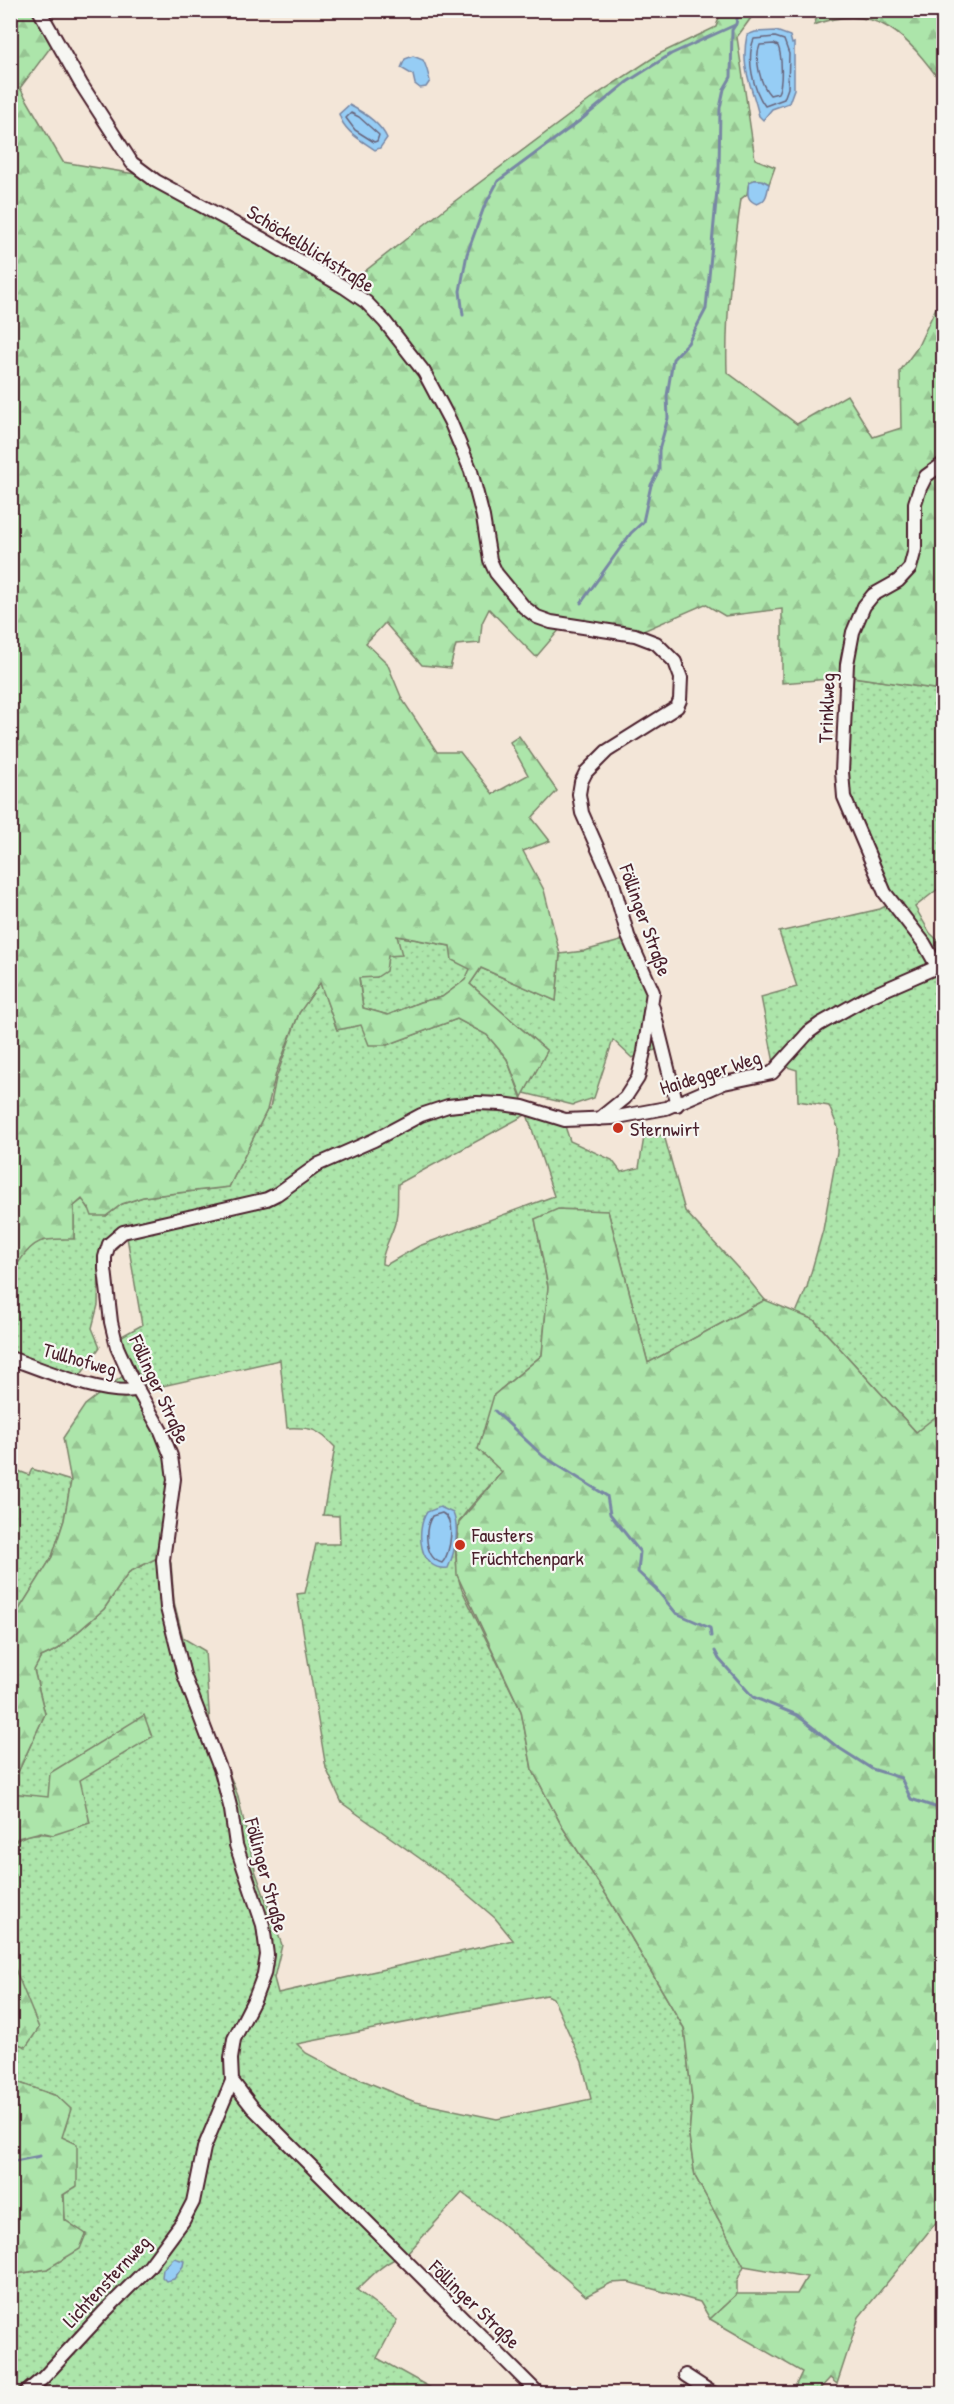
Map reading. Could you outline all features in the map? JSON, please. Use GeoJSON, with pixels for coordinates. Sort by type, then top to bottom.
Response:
{"type":"FeatureCollection","features":[{"type":"Feature","properties":{"kind":"street","name":"Schöckelblickstraße"},"geometry":{"type":"LineString","coordinates":[[39,10],[81,84],[132,163],[156,181],[261,238],[344,287],[366,302],[385,322],[424,372],[450,421],[471,471],[483,518],[490,560],[496,573],[524,607],[537,616],[571,626],[646,637],[665,650],[675,662],[681,678],[680,700],[677,707],[656,722]]}},
{"type":"Feature","properties":{"kind":"street","name":"Trinklweg"},"geometry":{"type":"LineString","coordinates":[[940,965],[885,893],[844,797],[842,772],[848,664],[853,632],[864,606],[873,595],[898,581],[910,567],[915,549],[915,503],[926,476],[944,463]]}},
{"type":"Feature","properties":{"kind":"street","name":"Föllinger Straße"},"geometry":{"type":"LineString","coordinates":[[539,2394],[253,2108],[232,2081],[231,2059],[234,2038],[255,1998],[264,1974],[267,1955],[263,1925],[236,1845],[231,1810],[221,1771],[194,1706],[169,1619],[163,1560],[174,1479],[171,1456],[161,1431],[117,1347],[111,1322],[105,1257],[109,1244],[123,1232],[149,1224],[267,1199],[278,1194],[320,1164],[422,1115],[448,1106],[477,1103],[502,1104],[523,1107],[565,1120],[598,1119],[625,1098],[638,1078],[652,1004],[652,992],[628,936],[613,883],[582,813],[579,794],[586,772],[601,756],[656,722]]}},
{"type":"Feature","properties":{"kind":"street","name":"Haidegger Weg"},"geometry":{"type":"LineString","coordinates":[[598,1119],[677,1105],[724,1083],[772,1073],[809,1032],[820,1024],[868,997],[940,965]]}},
{"type":"Feature","properties":{"kind":"street"},"geometry":{"type":"LineString","coordinates":[[652,1004],[677,1105]]}},
{"type":"Feature","properties":{"kind":"street","name":"Tullhofweg"},"geometry":{"type":"LineString","coordinates":[[10,1358],[75,1380],[108,1388],[131,1392],[138,1389]]}},
{"type":"Feature","properties":{"kind":"street","name":"Lichtensternweg"},"geometry":{"type":"LineString","coordinates":[[24,2394],[42,2379],[149,2267],[183,2221],[193,2202],[204,2148],[232,2081]]}},
{"type":"Feature","properties":{"kind":"street"},"geometry":{"type":"LineString","coordinates":[[685,2375],[714,2394]]}},
{"type":"Feature","properties":{"kind":"green space"},"geometry":{"type":"Polygon","coordinates":[[[11,11],[34,11],[53,44],[20,88],[63,162],[135,174],[342,289],[599,93],[659,54],[716,27],[721,11],[751,11],[751,18],[737,37],[755,159],[775,167],[769,184],[759,180],[749,182],[747,194],[741,199],[728,307],[727,372],[797,424],[847,395],[873,437],[901,428],[900,371],[917,348],[943,293],[943,685],[934,689],[853,677],[782,683],[782,609],[725,616],[705,604],[641,632],[566,622],[536,657],[489,609],[482,623],[480,643],[456,645],[450,668],[422,665],[385,623],[366,643],[387,663],[402,699],[437,752],[460,752],[493,794],[528,775],[510,742],[519,736],[557,791],[532,818],[550,841],[523,851],[544,890],[560,954],[556,1001],[481,968],[470,984],[547,1051],[522,1097],[507,1059],[487,1035],[457,1019],[387,1045],[369,1045],[361,1025],[337,1030],[320,983],[299,1013],[276,1073],[267,1110],[229,1187],[143,1197],[122,1204],[106,1216],[92,1216],[82,1199],[74,1206],[74,1239],[49,1239],[36,1243],[19,1262],[11,1257],[11,11]],[[397,936],[402,955],[388,956],[386,971],[377,977],[359,978],[363,1008],[388,1015],[420,1002],[442,997],[465,980],[470,969],[452,960],[450,946],[397,936]]]}},
{"type":"Feature","properties":{"kind":"green space"},"geometry":{"type":"Polygon","coordinates":[[[819,11],[943,11],[943,85],[917,52],[889,28],[874,21],[856,17],[836,18],[814,25],[819,11]]]}},
{"type":"Feature","properties":{"kind":"green space"},"geometry":{"type":"Polygon","coordinates":[[[853,677],[934,689],[943,685],[943,885],[915,907],[930,933],[943,945],[944,1411],[917,1433],[814,1320],[796,1313],[807,1287],[823,1230],[837,1152],[838,1128],[829,1106],[798,1101],[797,1070],[774,1063],[761,997],[797,987],[779,932],[880,909],[895,901],[849,800],[838,713],[840,679],[853,677]]]}},
{"type":"Feature","properties":{"kind":"green space"},"geometry":{"type":"Polygon","coordinates":[[[397,936],[450,946],[471,969],[465,980],[442,997],[420,1002],[388,1015],[363,1008],[359,977],[377,977],[397,936]]]}},
{"type":"Feature","properties":{"kind":"green space"},"geometry":{"type":"Polygon","coordinates":[[[635,937],[667,1046],[632,1058],[613,1040],[594,1098],[573,1105],[524,1093],[547,1051],[470,984],[481,968],[556,1001],[560,954],[584,951],[635,937]]]}},
{"type":"Feature","properties":{"kind":"green space"},"geometry":{"type":"Polygon","coordinates":[[[320,982],[337,1030],[361,1025],[387,1045],[457,1019],[487,1035],[507,1059],[527,1113],[565,1126],[570,1141],[612,1160],[621,1172],[639,1168],[644,1137],[664,1135],[685,1211],[765,1300],[648,1363],[608,1211],[535,1219],[548,1287],[542,1355],[494,1395],[503,1471],[463,1516],[456,1536],[458,1575],[462,1590],[521,1711],[532,1769],[563,1828],[607,1896],[684,2028],[692,2099],[689,2136],[695,2176],[744,2266],[737,2281],[737,2294],[710,2319],[700,2302],[628,2282],[611,2283],[586,2296],[500,2222],[462,2193],[407,2254],[386,2264],[357,2290],[397,2320],[377,2358],[440,2393],[11,2393],[11,2275],[47,2269],[86,2235],[65,2220],[62,2137],[57,2096],[11,2080],[11,2041],[26,2046],[11,1959],[11,1846],[30,1835],[53,1835],[80,1779],[152,1736],[48,1798],[11,1793],[11,1774],[18,1772],[45,1714],[34,1670],[41,1657],[58,1649],[104,1609],[129,1572],[157,1558],[171,1563],[174,1602],[183,1638],[205,1651],[210,1725],[238,1796],[255,1870],[282,1945],[274,1978],[278,1993],[513,1940],[495,1918],[453,1882],[342,1803],[326,1768],[297,1594],[305,1593],[316,1544],[340,1544],[339,1516],[323,1515],[335,1447],[314,1430],[287,1428],[280,1360],[149,1389],[135,1369],[120,1337],[142,1325],[127,1237],[99,1266],[98,1305],[92,1328],[100,1347],[80,1376],[11,1352],[10,1257],[19,1261],[31,1247],[42,1240],[74,1238],[74,1206],[83,1199],[89,1209],[106,1216],[122,1204],[143,1197],[229,1187],[270,1108],[276,1078],[299,1013],[320,982]],[[527,1114],[398,1184],[394,1228],[383,1255],[382,1264],[386,1265],[419,1246],[554,1196],[527,1114]],[[547,1995],[297,2044],[306,2053],[336,2069],[415,2102],[497,2119],[591,2099],[582,2062],[553,1998],[547,1995]]]}},
{"type":"Feature","properties":{"kind":"green space"},"geometry":{"type":"Polygon","coordinates":[[[558,1209],[608,1211],[648,1363],[765,1300],[814,1320],[916,1432],[943,1411],[943,2214],[859,2317],[837,2384],[830,2378],[816,2393],[792,2393],[802,2372],[710,2319],[737,2294],[797,2294],[807,2277],[744,2266],[695,2176],[689,2136],[692,2099],[684,2028],[607,1896],[563,1828],[532,1769],[521,1711],[457,1575],[456,1550],[459,1522],[502,1472],[478,1449],[494,1395],[542,1355],[548,1287],[535,1219],[558,1209]]]}},
{"type":"Feature","properties":{"kind":"green space"},"geometry":{"type":"Polygon","coordinates":[[[124,1375],[154,1429],[166,1464],[166,1498],[157,1558],[129,1572],[104,1609],[58,1649],[41,1657],[34,1670],[45,1714],[18,1772],[11,1774],[10,1624],[52,1557],[64,1520],[71,1481],[63,1438],[85,1405],[124,1375]]]}},
{"type":"Feature","properties":{"kind":"green space"},"geometry":{"type":"Polygon","coordinates":[[[11,1468],[29,1475],[32,1469],[71,1481],[64,1520],[52,1557],[11,1623],[11,1468]]]}},
{"type":"Feature","properties":{"kind":"green space"},"geometry":{"type":"Polygon","coordinates":[[[144,1715],[152,1737],[80,1780],[90,1823],[53,1835],[41,1832],[18,1838],[11,1846],[11,1793],[48,1797],[50,1773],[144,1715]]]}},
{"type":"Feature","properties":{"kind":"green space"},"geometry":{"type":"Polygon","coordinates":[[[11,1959],[39,2028],[26,2047],[11,2041],[11,1959]]]}},
{"type":"Feature","properties":{"kind":"green space"},"geometry":{"type":"Polygon","coordinates":[[[11,2080],[57,2096],[71,2109],[62,2137],[77,2144],[77,2186],[63,2195],[65,2220],[86,2234],[80,2249],[47,2269],[11,2275],[11,2080]]]}},
{"type":"Feature","properties":{"kind":"water"},"geometry":{"type":"Polygon","coordinates":[[[776,31],[790,36],[792,44],[794,43],[794,89],[789,103],[772,109],[763,120],[759,116],[748,77],[745,47],[747,35],[755,32],[776,31]]]}},
{"type":"Feature","properties":{"kind":"water"},"geometry":{"type":"Polygon","coordinates":[[[413,56],[423,60],[426,65],[430,81],[426,87],[420,88],[415,84],[413,75],[401,68],[405,59],[413,56]]]}},
{"type":"Feature","properties":{"kind":"water"},"geometry":{"type":"Polygon","coordinates":[[[349,105],[371,118],[384,133],[387,138],[380,148],[375,150],[345,126],[339,114],[349,105]]]}},
{"type":"Feature","properties":{"kind":"water"},"geometry":{"type":"Polygon","coordinates":[[[762,180],[769,184],[765,199],[757,204],[749,198],[748,193],[749,182],[762,180]]]}},
{"type":"Feature","properties":{"kind":"water"},"geometry":{"type":"Polygon","coordinates":[[[440,1507],[453,1513],[456,1527],[455,1548],[448,1568],[438,1567],[431,1563],[425,1557],[422,1548],[423,1520],[427,1512],[440,1507]]]}},
{"type":"Feature","properties":{"kind":"water"},"geometry":{"type":"Polygon","coordinates":[[[174,2258],[184,2261],[183,2266],[174,2279],[166,2281],[162,2277],[163,2269],[174,2258]]]}},
{"type":"Feature","properties":{"kind":"waterway"},"geometry":{"type":"LineString","coordinates":[[581,603],[631,533],[643,522],[651,485],[659,470],[659,450],[668,418],[667,396],[673,359],[688,343],[706,309],[719,169],[720,108],[724,89],[731,77],[732,30],[739,10]]}},
{"type":"Feature","properties":{"kind":"waterway"},"geometry":{"type":"LineString","coordinates":[[463,315],[460,291],[467,254],[484,207],[498,181],[582,119],[627,82],[671,54],[735,25]]}},
{"type":"Feature","properties":{"kind":"waterway"},"geometry":{"type":"LineString","coordinates":[[495,1411],[543,1456],[607,1496],[610,1514],[640,1552],[638,1572],[676,1613],[710,1628],[711,1636]]}},
{"type":"Feature","properties":{"kind":"waterway"},"geometry":{"type":"LineString","coordinates":[[715,1651],[719,1659],[753,1697],[797,1715],[836,1746],[872,1769],[901,1778],[911,1799],[944,1810]]}},
{"type":"Feature","properties":{"kind":"waterway"},"geometry":{"type":"LineString","coordinates":[[10,2162],[40,2156]]}},
{"type":"Feature","properties":{"kind":"place","name":"Sternwirt"},"geometry":{"type":"Point","coordinates":[618,1128]}},
{"type":"Feature","properties":{"kind":"place","name":"Fausters Früchtchenpark"},"geometry":{"type":"Point","coordinates":[460,1545]}}]}
